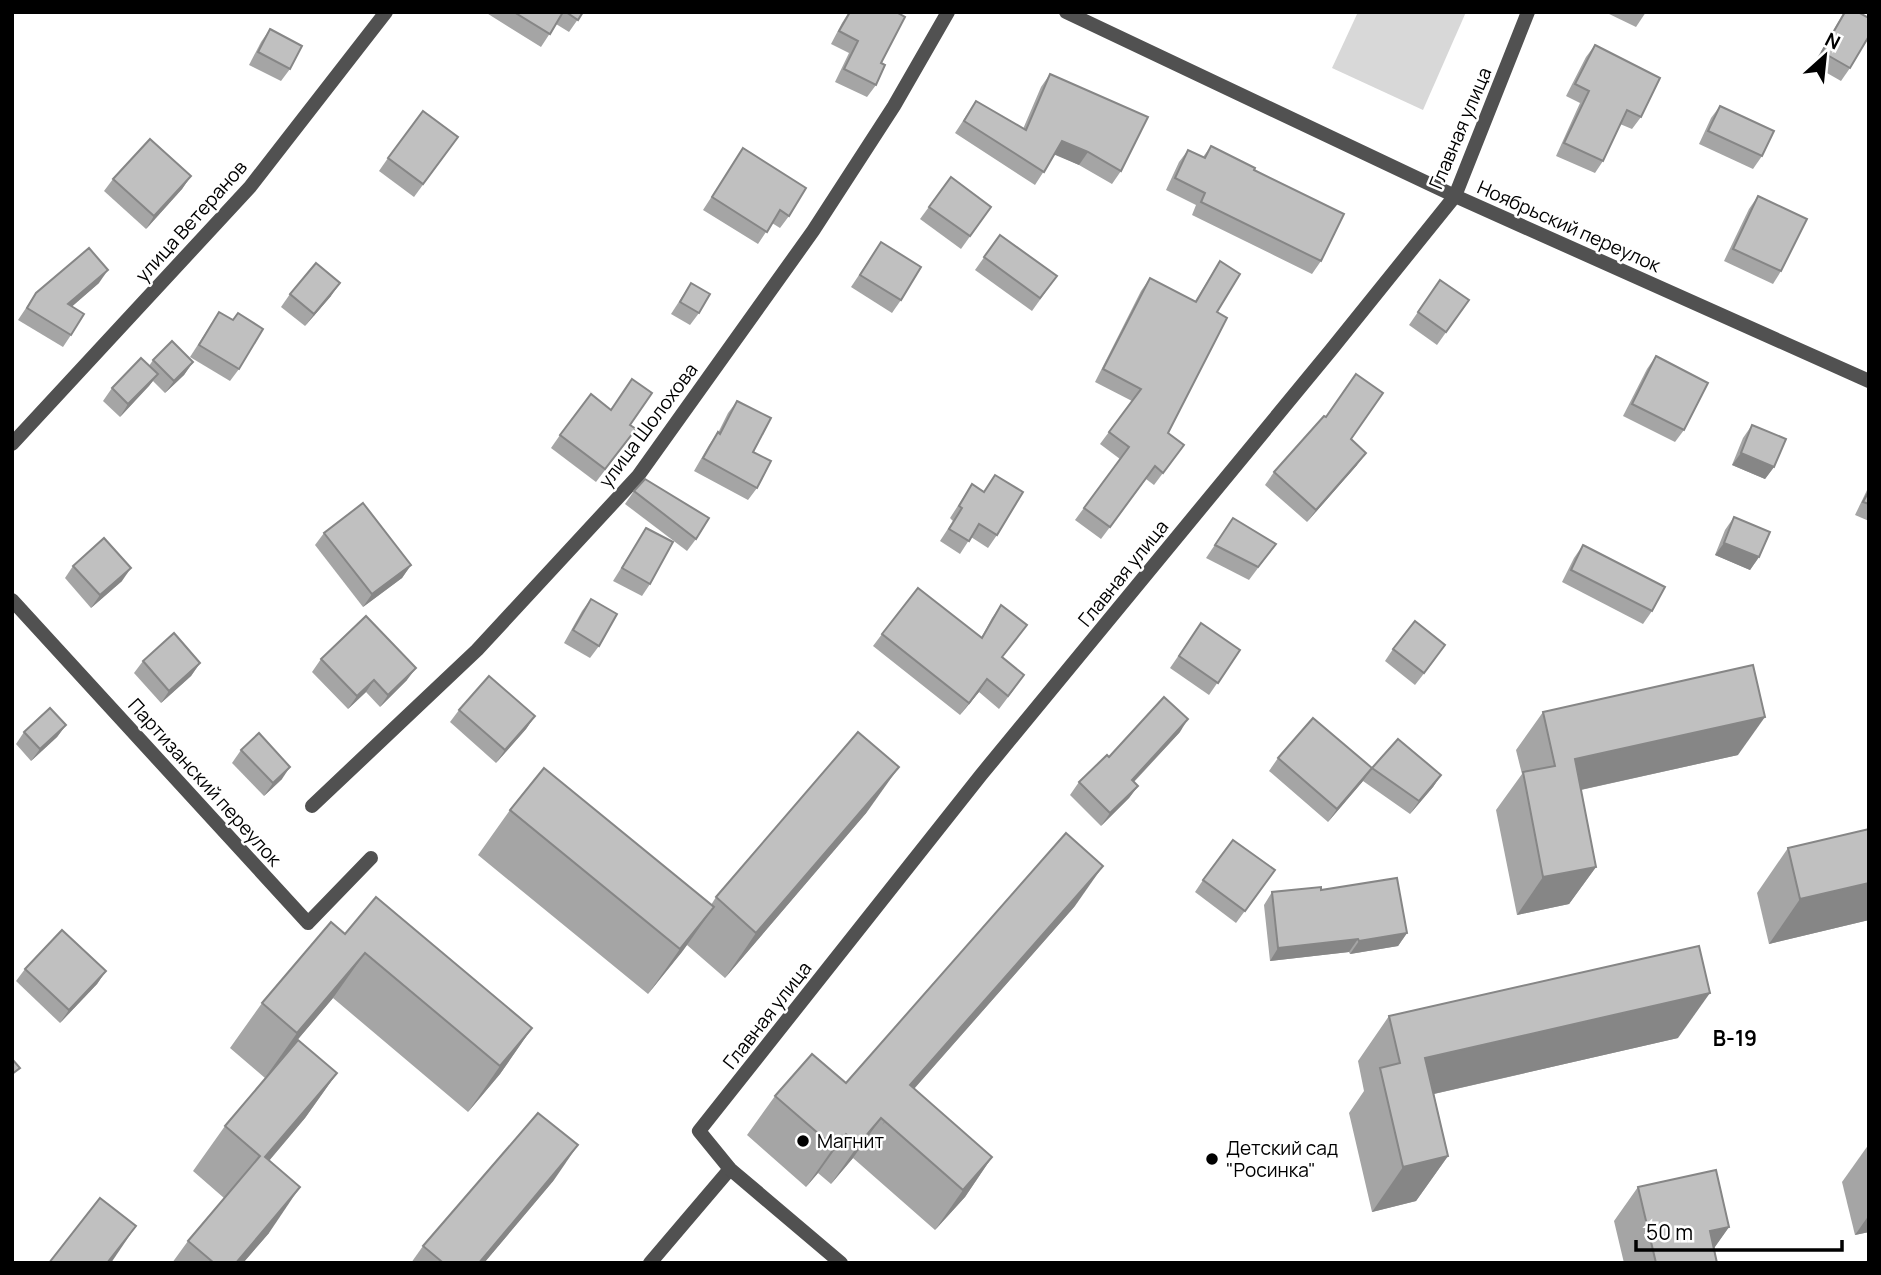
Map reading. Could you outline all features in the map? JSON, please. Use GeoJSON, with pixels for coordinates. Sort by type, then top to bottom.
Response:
{"type":"FeatureCollection","features":[{"type":"Feature","properties":{"kind":"street","name":"улица Ветеранов"},"geometry":{"type":"LineString","coordinates":[[12,444],[250,187],[386,12]]}},
{"type":"Feature","properties":{"kind":"street","name":"улица Шолохова"},"geometry":{"type":"LineString","coordinates":[[312,806],[477,650],[638,476],[813,232],[894,106],[948,12]]}},
{"type":"Feature","properties":{"kind":"street","name":"Ноябрьский переулок"},"geometry":{"type":"LineString","coordinates":[[1066,12],[1455,196],[1869,381]]}},
{"type":"Feature","properties":{"kind":"street","name":"Главная улица"},"geometry":{"type":"LineString","coordinates":[[730,1169],[699,1131],[981,775],[1340,340],[1455,196],[1528,12]]}},
{"type":"Feature","properties":{"kind":"street","name":"Партизанский переулок"},"geometry":{"type":"LineString","coordinates":[[12,600],[308,923],[371,858]]}},
{"type":"Feature","properties":{"kind":"street"},"geometry":{"type":"LineString","coordinates":[[650,1263],[730,1169],[841,1263]]}},
{"type":"Feature","properties":{"kind":"shaded area"},"geometry":{"type":"Polygon","coordinates":[[[1358,12],[1466,12],[1423,110],[1332,68],[1358,12]]]}},
{"type":"Feature","properties":{"kind":"building"},"geometry":{"type":"Polygon","coordinates":[[[514,12],[563,12],[550,34],[514,12]]]}},
{"type":"Feature","properties":{"kind":"building"},"geometry":{"type":"Polygon","coordinates":[[[566,12],[583,12],[578,20],[566,12]]]}},
{"type":"Feature","properties":{"kind":"building"},"geometry":{"type":"Polygon","coordinates":[[[850,12],[896,12],[905,17],[881,63],[885,65],[876,85],[844,69],[858,41],[839,31],[850,12]]]}},
{"type":"Feature","properties":{"kind":"building"},"geometry":{"type":"Polygon","coordinates":[[[1845,12],[1858,12],[1869,18],[1869,36],[1850,68],[1822,52],[1845,12]]]}},
{"type":"Feature","properties":{"kind":"building"},"geometry":{"type":"Polygon","coordinates":[[[270,29],[302,46],[290,69],[258,52],[270,29]]]}},
{"type":"Feature","properties":{"kind":"building"},"geometry":{"type":"Polygon","coordinates":[[[1595,45],[1660,78],[1641,117],[1627,110],[1603,161],[1564,143],[1589,91],[1575,84],[1595,45]]]}},
{"type":"Feature","properties":{"kind":"building"},"geometry":{"type":"Polygon","coordinates":[[[1050,74],[1148,117],[1121,171],[1062,141],[1044,172],[964,121],[976,101],[1026,130],[1050,74]]]}},
{"type":"Feature","properties":{"kind":"building"},"geometry":{"type":"Polygon","coordinates":[[[1720,106],[1774,131],[1762,156],[1708,131],[1720,106]]]}},
{"type":"Feature","properties":{"kind":"building"},"geometry":{"type":"Polygon","coordinates":[[[423,111],[458,137],[423,184],[388,158],[423,111]]]}},
{"type":"Feature","properties":{"kind":"building"},"geometry":{"type":"Polygon","coordinates":[[[150,139],[191,176],[154,216],[113,179],[150,139]]]}},
{"type":"Feature","properties":{"kind":"building"},"geometry":{"type":"Polygon","coordinates":[[[1211,146],[1344,214],[1321,261],[1201,202],[1205,193],[1175,178],[1188,150],[1205,158],[1211,146]]]}},
{"type":"Feature","properties":{"kind":"building"},"geometry":{"type":"Polygon","coordinates":[[[743,148],[806,188],[789,216],[780,210],[767,232],[712,197],[743,148]]]}},
{"type":"Feature","properties":{"kind":"building"},"geometry":{"type":"Polygon","coordinates":[[[951,177],[991,207],[970,236],[929,207],[951,177]]]}},
{"type":"Feature","properties":{"kind":"building"},"geometry":{"type":"Polygon","coordinates":[[[1758,196],[1807,219],[1781,271],[1733,249],[1758,196]]]}},
{"type":"Feature","properties":{"kind":"building"},"geometry":{"type":"Polygon","coordinates":[[[1000,235],[1057,276],[1040,298],[984,257],[1000,235]]]}},
{"type":"Feature","properties":{"kind":"building"},"geometry":{"type":"Polygon","coordinates":[[[881,242],[921,267],[901,300],[860,275],[881,242]]]}},
{"type":"Feature","properties":{"kind":"building"},"geometry":{"type":"Polygon","coordinates":[[[89,248],[108,270],[68,304],[84,314],[71,335],[27,308],[36,293],[89,248]]]}},
{"type":"Feature","properties":{"kind":"building"},"geometry":{"type":"Polygon","coordinates":[[[1220,261],[1240,274],[1217,312],[1227,318],[1168,433],[1184,445],[1163,473],[1155,466],[1110,527],[1084,508],[1129,447],[1109,432],[1141,389],[1103,369],[1150,278],[1196,302],[1220,261]]]}},
{"type":"Feature","properties":{"kind":"building"},"geometry":{"type":"Polygon","coordinates":[[[316,263],[340,283],[314,314],[290,294],[316,263]]]}},
{"type":"Feature","properties":{"kind":"building"},"geometry":{"type":"Polygon","coordinates":[[[1440,280],[1469,300],[1446,332],[1418,312],[1440,280]]]}},
{"type":"Feature","properties":{"kind":"building"},"geometry":{"type":"Polygon","coordinates":[[[691,283],[710,294],[699,313],[680,302],[691,283]]]}},
{"type":"Feature","properties":{"kind":"building"},"geometry":{"type":"Polygon","coordinates":[[[219,312],[233,320],[238,313],[263,329],[239,369],[199,345],[219,312]]]}},
{"type":"Feature","properties":{"kind":"building"},"geometry":{"type":"Polygon","coordinates":[[[172,341],[193,362],[174,381],[153,360],[172,341]]]}},
{"type":"Feature","properties":{"kind":"building"},"geometry":{"type":"Polygon","coordinates":[[[1656,356],[1708,383],[1684,430],[1632,404],[1656,356]]]}},
{"type":"Feature","properties":{"kind":"building"},"geometry":{"type":"Polygon","coordinates":[[[141,358],[158,374],[128,404],[112,388],[141,358]]]}},
{"type":"Feature","properties":{"kind":"building"},"geometry":{"type":"Polygon","coordinates":[[[1356,374],[1383,393],[1351,439],[1366,453],[1316,510],[1274,472],[1324,416],[1326,417],[1356,374]]]}},
{"type":"Feature","properties":{"kind":"building"},"geometry":{"type":"Polygon","coordinates":[[[632,379],[652,393],[630,425],[636,429],[605,469],[560,435],[591,394],[611,410],[632,379]]]}},
{"type":"Feature","properties":{"kind":"building"},"geometry":{"type":"Polygon","coordinates":[[[737,401],[771,418],[753,452],[771,461],[757,488],[703,458],[718,432],[720,434],[737,401]]]}},
{"type":"Feature","properties":{"kind":"building"},"geometry":{"type":"Polygon","coordinates":[[[1752,425],[1786,439],[1774,467],[1741,453],[1752,425]]]}},
{"type":"Feature","properties":{"kind":"building"},"geometry":{"type":"Polygon","coordinates":[[[995,475],[1023,492],[997,535],[979,524],[969,541],[949,529],[972,484],[984,492],[995,475]]]}},
{"type":"Feature","properties":{"kind":"building"},"geometry":{"type":"Polygon","coordinates":[[[645,479],[709,518],[696,539],[634,491],[645,479]]]}},
{"type":"Feature","properties":{"kind":"building"},"geometry":{"type":"Polygon","coordinates":[[[1869,491],[1869,504],[1863,502],[1869,491]]]}},
{"type":"Feature","properties":{"kind":"building"},"geometry":{"type":"Polygon","coordinates":[[[363,503],[411,565],[372,594],[324,533],[363,503]]]}},
{"type":"Feature","properties":{"kind":"building"},"geometry":{"type":"Polygon","coordinates":[[[1734,517],[1770,532],[1759,557],[1724,543],[1734,517]]]}},
{"type":"Feature","properties":{"kind":"building"},"geometry":{"type":"Polygon","coordinates":[[[1233,518],[1276,544],[1258,567],[1215,545],[1233,518]]]}},
{"type":"Feature","properties":{"kind":"building"},"geometry":{"type":"Polygon","coordinates":[[[646,528],[673,542],[650,584],[622,568],[646,528]]]}},
{"type":"Feature","properties":{"kind":"building"},"geometry":{"type":"Polygon","coordinates":[[[104,538],[131,568],[100,595],[73,566],[104,538]]]}},
{"type":"Feature","properties":{"kind":"building"},"geometry":{"type":"Polygon","coordinates":[[[1583,545],[1665,587],[1652,611],[1571,570],[1583,545]]]}},
{"type":"Feature","properties":{"kind":"building"},"geometry":{"type":"Polygon","coordinates":[[[918,588],[982,638],[1001,605],[1027,625],[1002,657],[1024,675],[1008,696],[987,679],[969,703],[882,634],[918,588]]]}},
{"type":"Feature","properties":{"kind":"building"},"geometry":{"type":"Polygon","coordinates":[[[591,599],[617,614],[599,646],[573,630],[591,599]]]}},
{"type":"Feature","properties":{"kind":"building"},"geometry":{"type":"Polygon","coordinates":[[[366,616],[416,668],[388,695],[374,680],[357,696],[321,659],[366,616]]]}},
{"type":"Feature","properties":{"kind":"building"},"geometry":{"type":"Polygon","coordinates":[[[1415,621],[1445,645],[1424,673],[1393,649],[1415,621]]]}},
{"type":"Feature","properties":{"kind":"building"},"geometry":{"type":"Polygon","coordinates":[[[1201,623],[1240,650],[1218,683],[1179,656],[1201,623]]]}},
{"type":"Feature","properties":{"kind":"building"},"geometry":{"type":"Polygon","coordinates":[[[174,633],[200,663],[169,691],[143,661],[174,633]]]}},
{"type":"Feature","properties":{"kind":"building"},"geometry":{"type":"Polygon","coordinates":[[[1753,665],[1765,717],[1575,759],[1596,867],[1543,877],[1523,772],[1555,766],[1543,712],[1753,665]]]}},
{"type":"Feature","properties":{"kind":"building"},"geometry":{"type":"Polygon","coordinates":[[[489,676],[535,716],[505,750],[459,710],[489,676]]]}},
{"type":"Feature","properties":{"kind":"building"},"geometry":{"type":"Polygon","coordinates":[[[1164,697],[1188,719],[1132,780],[1138,786],[1110,813],[1079,782],[1107,755],[1109,757],[1164,697]]]}},
{"type":"Feature","properties":{"kind":"building"},"geometry":{"type":"Polygon","coordinates":[[[50,708],[66,725],[40,749],[24,732],[50,708]]]}},
{"type":"Feature","properties":{"kind":"building"},"geometry":{"type":"Polygon","coordinates":[[[1313,718],[1372,768],[1337,809],[1278,758],[1313,718]]]}},
{"type":"Feature","properties":{"kind":"building"},"geometry":{"type":"Polygon","coordinates":[[[858,732],[899,767],[756,933],[716,897],[858,732]]]}},
{"type":"Feature","properties":{"kind":"building"},"geometry":{"type":"Polygon","coordinates":[[[259,733],[290,767],[273,783],[241,750],[259,733]]]}},
{"type":"Feature","properties":{"kind":"building"},"geometry":{"type":"Polygon","coordinates":[[[1398,739],[1441,775],[1419,801],[1372,768],[1398,739]]]}},
{"type":"Feature","properties":{"kind":"building"},"geometry":{"type":"Polygon","coordinates":[[[544,768],[714,907],[680,949],[510,810],[544,768]]]}},
{"type":"Feature","properties":{"kind":"building"},"geometry":{"type":"Polygon","coordinates":[[[1869,829],[1869,883],[1800,899],[1788,848],[1869,829]]]}},
{"type":"Feature","properties":{"kind":"building"},"geometry":{"type":"Polygon","coordinates":[[[1066,833],[1103,866],[910,1085],[992,1157],[963,1190],[881,1118],[859,1144],[846,1134],[834,1147],[775,1096],[812,1054],[846,1083],[1066,833]]]}},
{"type":"Feature","properties":{"kind":"building"},"geometry":{"type":"Polygon","coordinates":[[[1233,840],[1275,870],[1245,911],[1203,880],[1233,840]]]}},
{"type":"Feature","properties":{"kind":"building"},"geometry":{"type":"Polygon","coordinates":[[[1397,878],[1407,933],[1359,941],[1278,948],[1272,892],[1321,887],[1321,890],[1397,878]]]}},
{"type":"Feature","properties":{"kind":"building"},"geometry":{"type":"Polygon","coordinates":[[[376,897],[532,1028],[500,1066],[365,953],[297,1033],[262,1003],[331,922],[345,934],[376,897]]]}},
{"type":"Feature","properties":{"kind":"building"},"geometry":{"type":"Polygon","coordinates":[[[62,930],[106,971],[69,1010],[25,969],[62,930]]]}},
{"type":"Feature","properties":{"kind":"building"},"geometry":{"type":"Polygon","coordinates":[[[1699,946],[1710,993],[1425,1058],[1448,1156],[1403,1167],[1380,1068],[1400,1063],[1389,1016],[1699,946]]]}},
{"type":"Feature","properties":{"kind":"building"},"geometry":{"type":"Polygon","coordinates":[[[298,1040],[337,1073],[265,1157],[300,1187],[236,1263],[214,1263],[188,1241],[260,1156],[225,1126],[298,1040]]]}},
{"type":"Feature","properties":{"kind":"building"},"geometry":{"type":"Polygon","coordinates":[[[12,1059],[20,1068],[12,1074],[12,1059]]]}},
{"type":"Feature","properties":{"kind":"building"},"geometry":{"type":"Polygon","coordinates":[[[538,1113],[578,1145],[479,1263],[439,1263],[441,1261],[423,1246],[538,1113]]]}},
{"type":"Feature","properties":{"kind":"building"},"geometry":{"type":"Polygon","coordinates":[[[1716,1170],[1729,1227],[1710,1231],[1717,1263],[1656,1263],[1638,1187],[1716,1170]]]}},
{"type":"Feature","properties":{"kind":"building"},"geometry":{"type":"Polygon","coordinates":[[[100,1198],[136,1226],[107,1263],[49,1263],[100,1198]]]}},
{"type":"Feature","properties":{"kind":"place","name":"Магнит"},"geometry":{"type":"Point","coordinates":[803,1141]}},
{"type":"Feature","properties":{"kind":"place","name":"Детский сад \"Росинка\""},"geometry":{"type":"Point","coordinates":[1212,1159]}},
{"type":"Feature","properties":{"kind":"district","name":"В-19"},"geometry":{"type":"Point","coordinates":[1735,1038]}}]}
